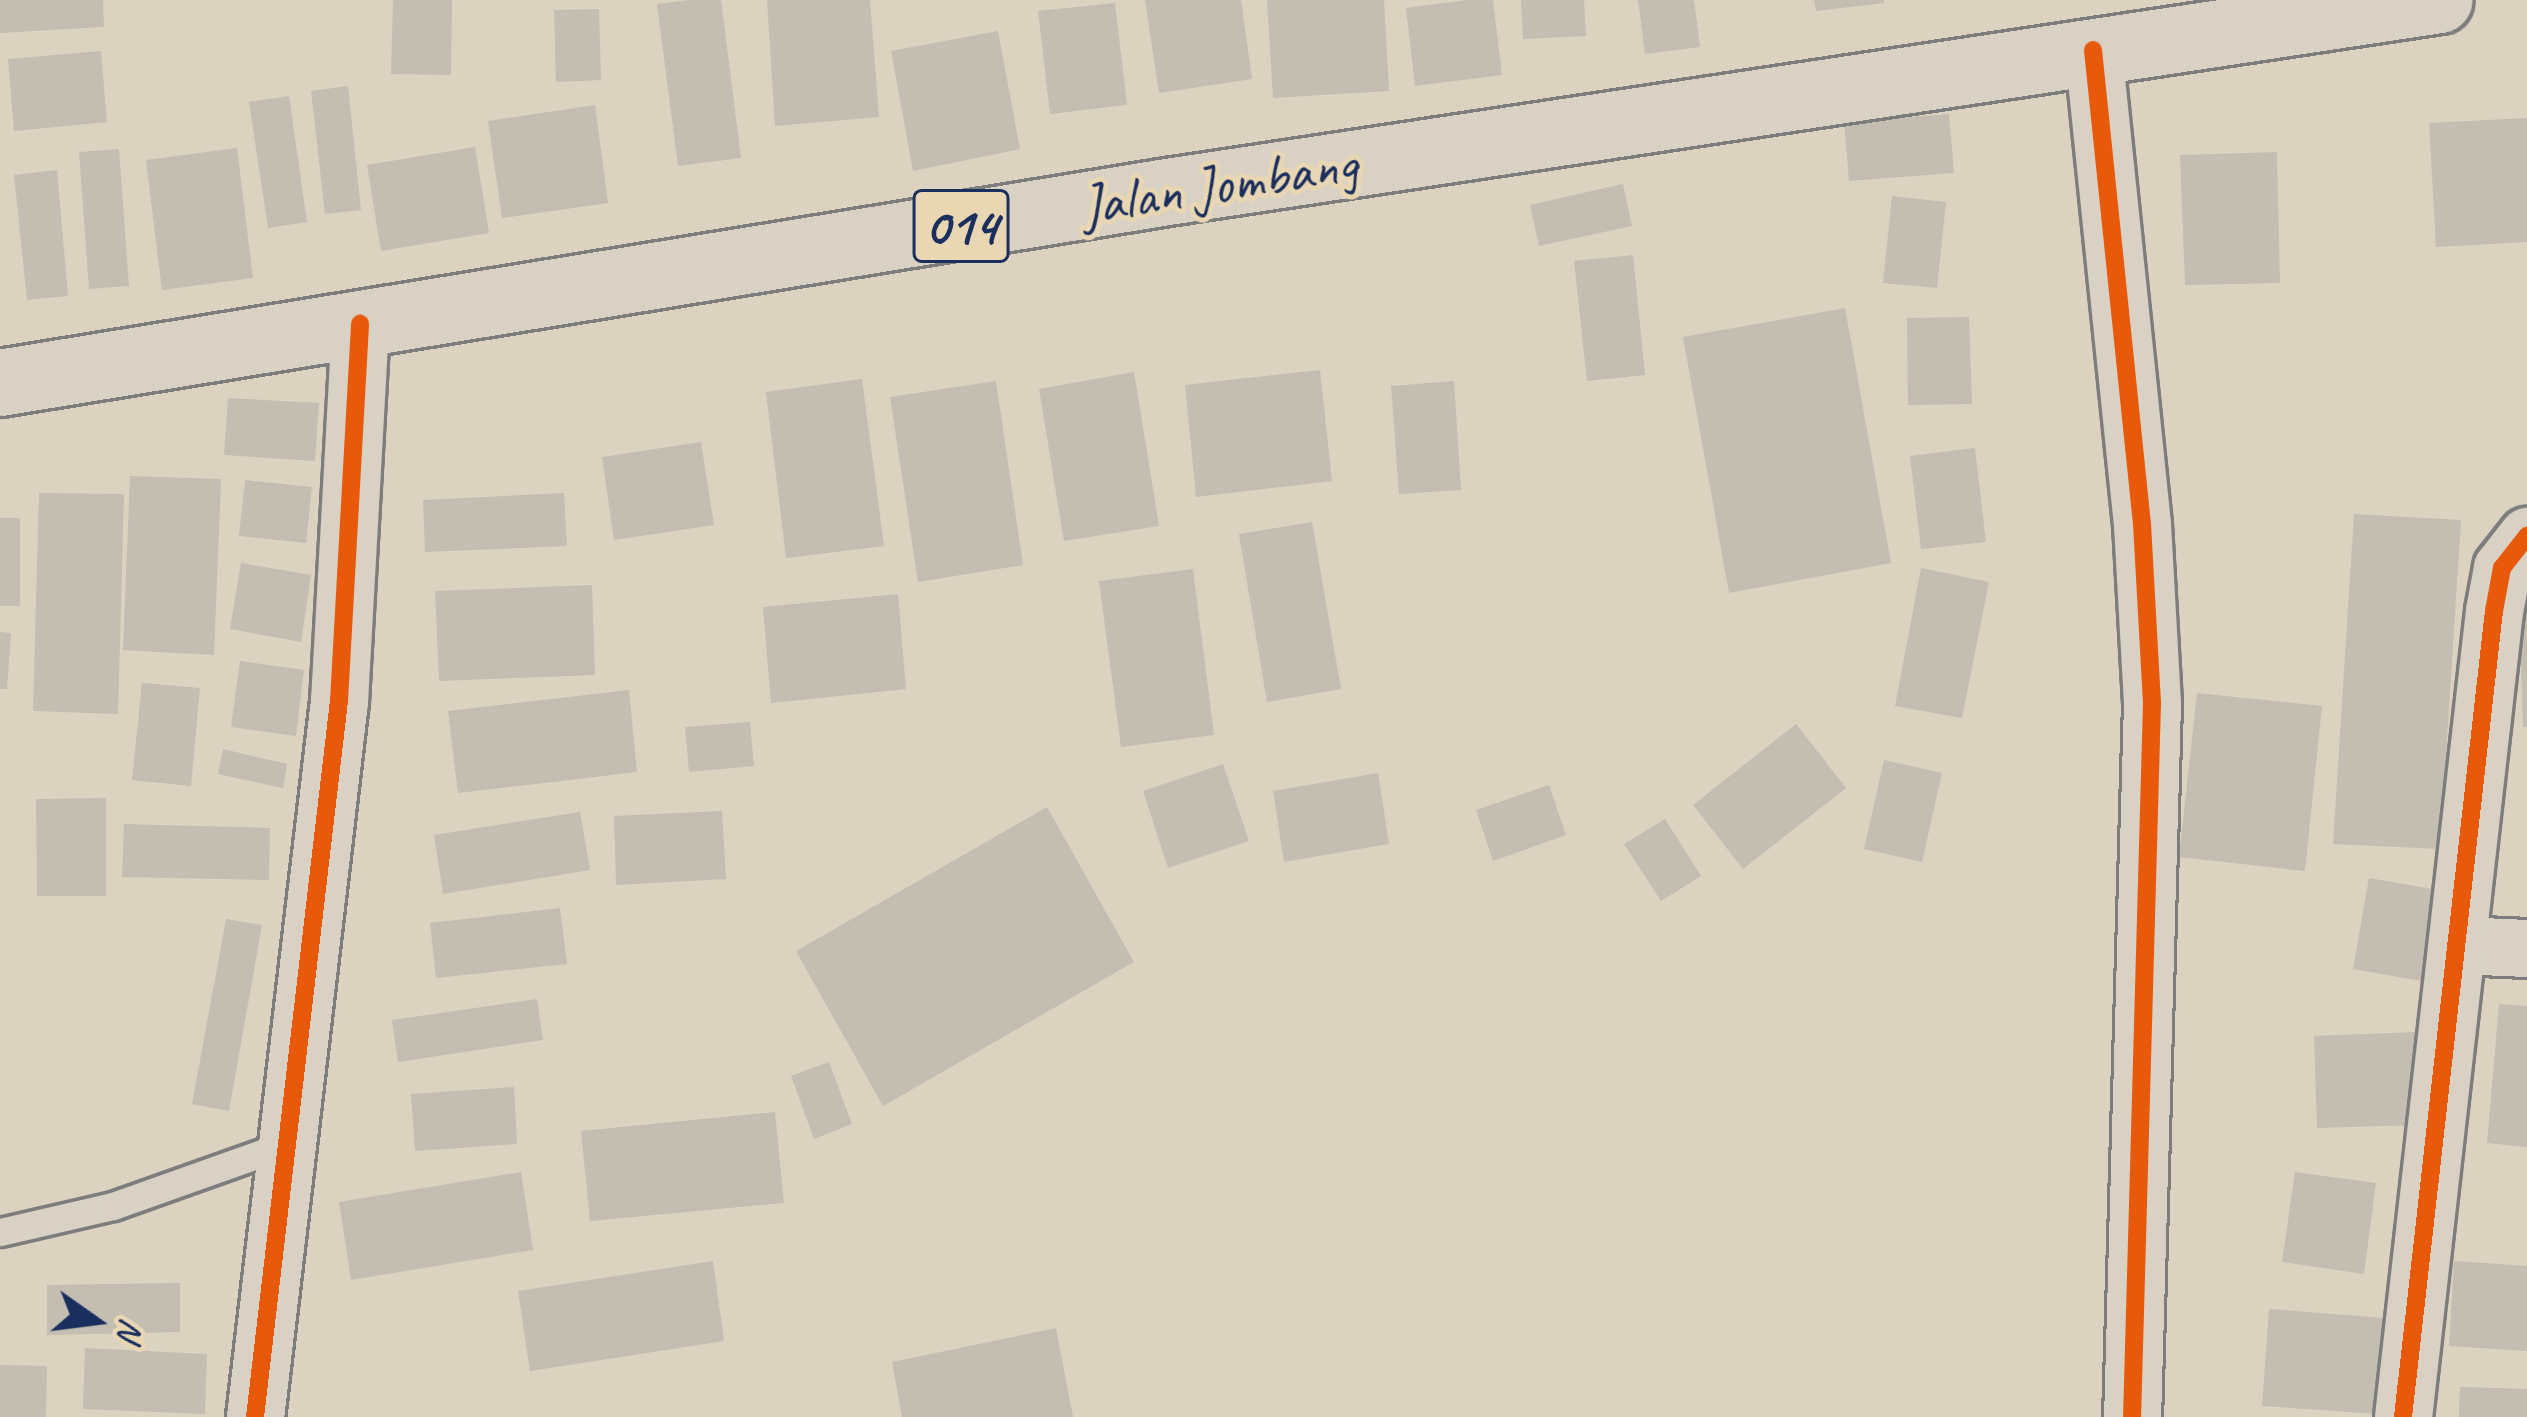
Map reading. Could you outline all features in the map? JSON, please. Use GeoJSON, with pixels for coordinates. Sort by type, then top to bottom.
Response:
{"type":"FeatureCollection","features":[{"type":"Feature","properties":{"kind":"main road","name":"Jalan Jombang"},"geometry":{"type":"LineString","coordinates":[[0,383],[2082,51],[2440,0]]}},
{"type":"Feature","properties":{"kind":"street"},"geometry":{"type":"LineString","coordinates":[[2082,51],[2142,524],[2152,703],[2132,1417]]}},
{"type":"Feature","properties":{"kind":"street"},"geometry":{"type":"LineString","coordinates":[[255,1417],[291,1142],[339,701],[360,324]]}},
{"type":"Feature","properties":{"kind":"street"},"geometry":{"type":"LineString","coordinates":[[2403,1417],[2494,611],[2502,568],[2527,536]]}},
{"type":"Feature","properties":{"kind":"street"},"geometry":{"type":"LineString","coordinates":[[2458,945],[2527,948]]}},
{"type":"Feature","properties":{"kind":"lane"},"geometry":{"type":"LineString","coordinates":[[0,1232],[113,1206],[291,1142]]}},
{"type":"Feature","properties":{"kind":"building"},"geometry":{"type":"Polygon","coordinates":[[[0,0],[103,0],[104,27],[0,33],[0,0]]]}},
{"type":"Feature","properties":{"kind":"building"},"geometry":{"type":"Polygon","coordinates":[[[393,0],[452,0],[451,75],[391,74],[393,0]]]}},
{"type":"Feature","properties":{"kind":"building"},"geometry":{"type":"Polygon","coordinates":[[[721,0],[741,158],[678,166],[657,4],[721,0]]]}},
{"type":"Feature","properties":{"kind":"building"},"geometry":{"type":"Polygon","coordinates":[[[767,0],[870,0],[879,117],[775,126],[767,0]]]}},
{"type":"Feature","properties":{"kind":"building"},"geometry":{"type":"Polygon","coordinates":[[[1145,0],[1241,0],[1252,79],[1159,93],[1145,0]]]}},
{"type":"Feature","properties":{"kind":"building"},"geometry":{"type":"Polygon","coordinates":[[[1267,0],[1384,0],[1389,91],[1273,98],[1267,0]]]}},
{"type":"Feature","properties":{"kind":"building"},"geometry":{"type":"Polygon","coordinates":[[[1493,0],[1502,75],[1415,86],[1406,8],[1493,0]]]}},
{"type":"Feature","properties":{"kind":"building"},"geometry":{"type":"Polygon","coordinates":[[[1521,0],[1584,0],[1586,36],[1523,39],[1521,0]]]}},
{"type":"Feature","properties":{"kind":"building"},"geometry":{"type":"Polygon","coordinates":[[[1638,0],[1694,0],[1700,47],[1645,54],[1638,0]]]}},
{"type":"Feature","properties":{"kind":"building"},"geometry":{"type":"Polygon","coordinates":[[[1814,0],[1884,0],[1884,3],[1816,11],[1814,0]]]}},
{"type":"Feature","properties":{"kind":"building"},"geometry":{"type":"Polygon","coordinates":[[[1115,3],[1127,105],[1050,114],[1038,11],[1115,3]]]}},
{"type":"Feature","properties":{"kind":"building"},"geometry":{"type":"Polygon","coordinates":[[[599,9],[601,80],[556,82],[554,10],[599,9]]]}},
{"type":"Feature","properties":{"kind":"building"},"geometry":{"type":"Polygon","coordinates":[[[998,31],[1020,149],[913,171],[891,51],[998,31]]]}},
{"type":"Feature","properties":{"kind":"building"},"geometry":{"type":"Polygon","coordinates":[[[101,51],[107,122],[14,131],[8,59],[101,51]]]}},
{"type":"Feature","properties":{"kind":"building"},"geometry":{"type":"Polygon","coordinates":[[[348,86],[361,210],[325,214],[311,91],[348,86]]]}},
{"type":"Feature","properties":{"kind":"building"},"geometry":{"type":"Polygon","coordinates":[[[289,96],[307,222],[268,228],[249,102],[289,96]]]}},
{"type":"Feature","properties":{"kind":"building"},"geometry":{"type":"Polygon","coordinates":[[[595,105],[608,203],[502,218],[488,121],[595,105]]]}},
{"type":"Feature","properties":{"kind":"building"},"geometry":{"type":"Polygon","coordinates":[[[1949,114],[1954,173],[1849,181],[1844,122],[1949,114]]]}},
{"type":"Feature","properties":{"kind":"building"},"geometry":{"type":"Polygon","coordinates":[[[2527,118],[2527,242],[2436,247],[2429,123],[2527,118]]]}},
{"type":"Feature","properties":{"kind":"building"},"geometry":{"type":"Polygon","coordinates":[[[475,147],[489,233],[381,251],[367,165],[475,147]]]}},
{"type":"Feature","properties":{"kind":"building"},"geometry":{"type":"Polygon","coordinates":[[[237,148],[253,278],[162,290],[146,160],[237,148]]]}},
{"type":"Feature","properties":{"kind":"building"},"geometry":{"type":"Polygon","coordinates":[[[119,149],[129,286],[89,289],[79,152],[119,149]]]}},
{"type":"Feature","properties":{"kind":"building"},"geometry":{"type":"Polygon","coordinates":[[[2277,152],[2280,283],[2185,285],[2180,155],[2277,152]]]}},
{"type":"Feature","properties":{"kind":"building"},"geometry":{"type":"Polygon","coordinates":[[[57,170],[68,296],[27,300],[14,175],[57,170]]]}},
{"type":"Feature","properties":{"kind":"building"},"geometry":{"type":"Polygon","coordinates":[[[1623,184],[1632,226],[1539,246],[1530,205],[1623,184]]]}},
{"type":"Feature","properties":{"kind":"building"},"geometry":{"type":"Polygon","coordinates":[[[1892,196],[1946,202],[1937,288],[1883,283],[1892,196]]]}},
{"type":"Feature","properties":{"kind":"building"},"geometry":{"type":"Polygon","coordinates":[[[1633,255],[1645,375],[1587,381],[1574,261],[1633,255]]]}},
{"type":"Feature","properties":{"kind":"building"},"geometry":{"type":"Polygon","coordinates":[[[1845,308],[1891,563],[1729,593],[1683,337],[1845,308]]]}},
{"type":"Feature","properties":{"kind":"building"},"geometry":{"type":"Polygon","coordinates":[[[1969,317],[1972,404],[1908,405],[1907,318],[1969,317]]]}},
{"type":"Feature","properties":{"kind":"building"},"geometry":{"type":"Polygon","coordinates":[[[1320,370],[1332,481],[1196,497],[1185,385],[1320,370]]]}},
{"type":"Feature","properties":{"kind":"building"},"geometry":{"type":"Polygon","coordinates":[[[1134,372],[1159,526],[1064,541],[1039,389],[1134,372]]]}},
{"type":"Feature","properties":{"kind":"building"},"geometry":{"type":"Polygon","coordinates":[[[862,379],[884,546],[786,558],[766,392],[862,379]]]}},
{"type":"Feature","properties":{"kind":"building"},"geometry":{"type":"Polygon","coordinates":[[[996,381],[1023,565],[918,582],[890,397],[996,381]]]}},
{"type":"Feature","properties":{"kind":"building"},"geometry":{"type":"Polygon","coordinates":[[[1454,381],[1461,490],[1399,494],[1391,386],[1454,381]]]}},
{"type":"Feature","properties":{"kind":"building"},"geometry":{"type":"Polygon","coordinates":[[[228,398],[319,403],[315,461],[224,455],[228,398]]]}},
{"type":"Feature","properties":{"kind":"building"},"geometry":{"type":"Polygon","coordinates":[[[701,442],[714,525],[614,540],[602,457],[701,442]]]}},
{"type":"Feature","properties":{"kind":"building"},"geometry":{"type":"Polygon","coordinates":[[[1975,448],[1986,542],[1921,549],[1910,456],[1975,448]]]}},
{"type":"Feature","properties":{"kind":"building"},"geometry":{"type":"Polygon","coordinates":[[[130,476],[221,479],[214,655],[123,650],[130,476]]]}},
{"type":"Feature","properties":{"kind":"building"},"geometry":{"type":"Polygon","coordinates":[[[245,480],[312,487],[306,543],[239,536],[245,480]]]}},
{"type":"Feature","properties":{"kind":"building"},"geometry":{"type":"Polygon","coordinates":[[[39,493],[124,494],[118,714],[33,711],[39,493]]]}},
{"type":"Feature","properties":{"kind":"building"},"geometry":{"type":"Polygon","coordinates":[[[564,493],[567,546],[425,552],[423,500],[564,493]]]}},
{"type":"Feature","properties":{"kind":"building"},"geometry":{"type":"Polygon","coordinates":[[[2354,514],[2461,520],[2440,849],[2333,844],[2354,514]]]}},
{"type":"Feature","properties":{"kind":"building"},"geometry":{"type":"Polygon","coordinates":[[[0,518],[20,518],[20,606],[0,606],[0,518]]]}},
{"type":"Feature","properties":{"kind":"building"},"geometry":{"type":"Polygon","coordinates":[[[1312,522],[1341,689],[1267,702],[1239,534],[1312,522]]]}},
{"type":"Feature","properties":{"kind":"building"},"geometry":{"type":"Polygon","coordinates":[[[241,563],[311,575],[301,642],[230,629],[241,563]]]}},
{"type":"Feature","properties":{"kind":"building"},"geometry":{"type":"Polygon","coordinates":[[[1921,568],[1989,582],[1962,718],[1895,706],[1921,568]]]}},
{"type":"Feature","properties":{"kind":"building"},"geometry":{"type":"Polygon","coordinates":[[[1193,569],[1214,735],[1121,747],[1099,581],[1193,569]]]}},
{"type":"Feature","properties":{"kind":"building"},"geometry":{"type":"Polygon","coordinates":[[[2518,580],[2527,580],[2527,727],[2523,727],[2518,580]]]}},
{"type":"Feature","properties":{"kind":"building"},"geometry":{"type":"Polygon","coordinates":[[[592,585],[595,675],[439,681],[435,591],[592,585]]]}},
{"type":"Feature","properties":{"kind":"building"},"geometry":{"type":"Polygon","coordinates":[[[898,594],[906,689],[771,703],[763,607],[898,594]]]}},
{"type":"Feature","properties":{"kind":"building"},"geometry":{"type":"Polygon","coordinates":[[[0,632],[11,633],[7,689],[0,689],[0,632]]]}},
{"type":"Feature","properties":{"kind":"building"},"geometry":{"type":"Polygon","coordinates":[[[240,661],[304,670],[296,736],[231,727],[240,661]]]}},
{"type":"Feature","properties":{"kind":"building"},"geometry":{"type":"Polygon","coordinates":[[[142,683],[200,688],[191,786],[132,780],[142,683]]]}},
{"type":"Feature","properties":{"kind":"building"},"geometry":{"type":"Polygon","coordinates":[[[629,690],[637,772],[458,793],[448,711],[629,690]]]}},
{"type":"Feature","properties":{"kind":"building"},"geometry":{"type":"Polygon","coordinates":[[[2197,693],[2322,706],[2305,871],[2179,857],[2197,693]]]}},
{"type":"Feature","properties":{"kind":"building"},"geometry":{"type":"Polygon","coordinates":[[[750,722],[754,766],[689,772],[685,727],[750,722]]]}},
{"type":"Feature","properties":{"kind":"building"},"geometry":{"type":"Polygon","coordinates":[[[1796,724],[1846,788],[1743,869],[1693,805],[1796,724]]]}},
{"type":"Feature","properties":{"kind":"building"},"geometry":{"type":"Polygon","coordinates":[[[223,749],[287,764],[283,788],[218,774],[223,749]]]}},
{"type":"Feature","properties":{"kind":"building"},"geometry":{"type":"Polygon","coordinates":[[[1884,760],[1942,773],[1922,862],[1864,849],[1884,760]]]}},
{"type":"Feature","properties":{"kind":"building"},"geometry":{"type":"Polygon","coordinates":[[[1223,764],[1249,841],[1168,868],[1143,791],[1223,764]]]}},
{"type":"Feature","properties":{"kind":"building"},"geometry":{"type":"Polygon","coordinates":[[[1378,773],[1389,844],[1284,862],[1273,791],[1378,773]]]}},
{"type":"Feature","properties":{"kind":"building"},"geometry":{"type":"Polygon","coordinates":[[[1549,785],[1566,835],[1493,861],[1476,810],[1549,785]]]}},
{"type":"Feature","properties":{"kind":"building"},"geometry":{"type":"Polygon","coordinates":[[[106,798],[106,896],[37,896],[36,799],[106,798]]]}},
{"type":"Feature","properties":{"kind":"building"},"geometry":{"type":"Polygon","coordinates":[[[1047,807],[1134,962],[883,1106],[796,951],[1047,807]]]}},
{"type":"Feature","properties":{"kind":"building"},"geometry":{"type":"Polygon","coordinates":[[[722,811],[726,879],[616,885],[614,816],[722,811]]]}},
{"type":"Feature","properties":{"kind":"building"},"geometry":{"type":"Polygon","coordinates":[[[580,812],[590,870],[443,894],[434,835],[580,812]]]}},
{"type":"Feature","properties":{"kind":"building"},"geometry":{"type":"Polygon","coordinates":[[[1665,819],[1701,876],[1661,901],[1624,844],[1665,819]]]}},
{"type":"Feature","properties":{"kind":"building"},"geometry":{"type":"Polygon","coordinates":[[[124,824],[270,828],[269,880],[122,877],[124,824]]]}},
{"type":"Feature","properties":{"kind":"building"},"geometry":{"type":"Polygon","coordinates":[[[2369,878],[2443,891],[2427,982],[2353,969],[2369,878]]]}},
{"type":"Feature","properties":{"kind":"building"},"geometry":{"type":"Polygon","coordinates":[[[560,908],[567,964],[436,978],[430,923],[560,908]]]}},
{"type":"Feature","properties":{"kind":"building"},"geometry":{"type":"Polygon","coordinates":[[[226,919],[262,925],[229,1111],[192,1104],[226,919]]]}},
{"type":"Feature","properties":{"kind":"building"},"geometry":{"type":"Polygon","coordinates":[[[537,999],[543,1040],[398,1062],[392,1020],[537,999]]]}},
{"type":"Feature","properties":{"kind":"building"},"geometry":{"type":"Polygon","coordinates":[[[2499,1004],[2527,1006],[2527,1147],[2487,1143],[2499,1004]]]}},
{"type":"Feature","properties":{"kind":"building"},"geometry":{"type":"Polygon","coordinates":[[[2416,1032],[2418,1125],[2317,1128],[2314,1036],[2416,1032]]]}},
{"type":"Feature","properties":{"kind":"building"},"geometry":{"type":"Polygon","coordinates":[[[829,1062],[852,1124],[814,1139],[791,1076],[829,1062]]]}},
{"type":"Feature","properties":{"kind":"building"},"geometry":{"type":"Polygon","coordinates":[[[514,1087],[517,1144],[415,1151],[411,1094],[514,1087]]]}},
{"type":"Feature","properties":{"kind":"building"},"geometry":{"type":"Polygon","coordinates":[[[775,1112],[784,1203],[590,1221],[581,1131],[775,1112]]]}},
{"type":"Feature","properties":{"kind":"building"},"geometry":{"type":"Polygon","coordinates":[[[521,1172],[533,1250],[351,1280],[339,1202],[521,1172]]]}},
{"type":"Feature","properties":{"kind":"building"},"geometry":{"type":"Polygon","coordinates":[[[2295,1172],[2376,1183],[2364,1274],[2282,1262],[2295,1172]]]}},
{"type":"Feature","properties":{"kind":"building"},"geometry":{"type":"Polygon","coordinates":[[[713,1261],[724,1341],[530,1371],[518,1291],[713,1261]]]}},
{"type":"Feature","properties":{"kind":"building"},"geometry":{"type":"Polygon","coordinates":[[[2454,1261],[2527,1266],[2527,1351],[2449,1346],[2454,1261]]]}},
{"type":"Feature","properties":{"kind":"building"},"geometry":{"type":"Polygon","coordinates":[[[180,1283],[180,1332],[47,1335],[47,1285],[180,1283]]]}},
{"type":"Feature","properties":{"kind":"building"},"geometry":{"type":"Polygon","coordinates":[[[2269,1309],[2385,1318],[2379,1414],[2262,1406],[2269,1309]]]}},
{"type":"Feature","properties":{"kind":"building"},"geometry":{"type":"Polygon","coordinates":[[[1056,1328],[1073,1417],[902,1417],[892,1362],[1056,1328]]]}},
{"type":"Feature","properties":{"kind":"building"},"geometry":{"type":"Polygon","coordinates":[[[85,1348],[207,1354],[205,1414],[83,1409],[85,1348]]]}},
{"type":"Feature","properties":{"kind":"building"},"geometry":{"type":"Polygon","coordinates":[[[0,1365],[47,1366],[46,1417],[0,1417],[0,1365]]]}},
{"type":"Feature","properties":{"kind":"building"},"geometry":{"type":"Polygon","coordinates":[[[2460,1387],[2527,1389],[2527,1417],[2459,1417],[2460,1387]]]}},
{"type":"Feature","properties":{"kind":"cycle path"},"geometry":{"type":"LineString","coordinates":[[2093,50],[2142,524],[2152,703],[2132,1417]]}},
{"type":"Feature","properties":{"kind":"cycle path"},"geometry":{"type":"LineString","coordinates":[[255,1417],[339,701],[360,324]]}},
{"type":"Feature","properties":{"kind":"cycle path"},"geometry":{"type":"LineString","coordinates":[[2403,1417],[2494,611],[2502,568],[2527,536]]}}]}
